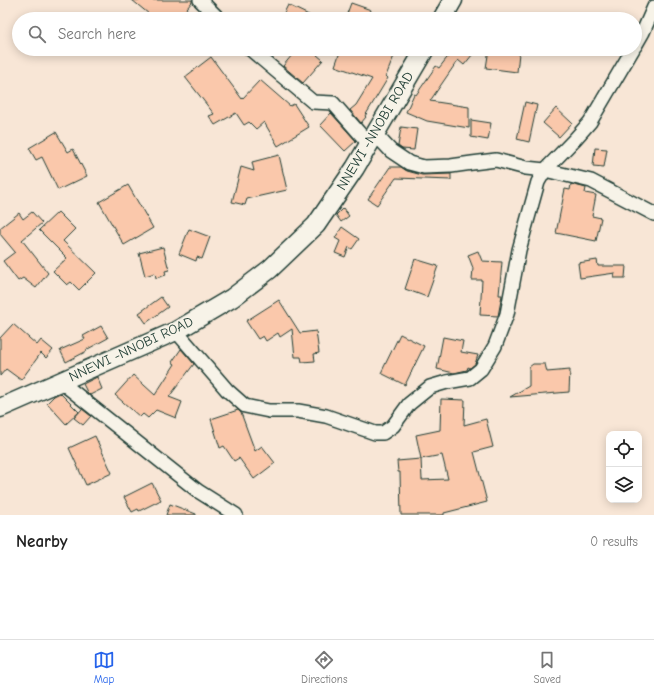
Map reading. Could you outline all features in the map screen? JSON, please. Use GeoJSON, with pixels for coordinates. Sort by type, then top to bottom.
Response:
{"type":"FeatureCollection","features":[{"type":"Feature","properties":{"kind":"main road"},"geometry":{"type":"LineString","coordinates":[[446,12],[453,0]]}},
{"type":"Feature","properties":{"kind":"main road","name":"NNEWI -NNOBI ROAD"},"geometry":{"type":"LineString","coordinates":[[0,408],[176,331],[232,298],[270,269],[316,225],[355,168],[421,56]]}},
{"type":"Feature","properties":{"kind":"street"},"geometry":{"type":"LineString","coordinates":[[200,0],[212,12]]}},
{"type":"Feature","properties":{"kind":"street"},"geometry":{"type":"LineString","coordinates":[[642,34],[654,7]]}},
{"type":"Feature","properties":{"kind":"street"},"geometry":{"type":"LineString","coordinates":[[258,56],[313,102],[333,103],[372,139],[409,163],[424,167],[451,166],[496,160],[526,168],[545,170],[591,181],[654,214]]}},
{"type":"Feature","properties":{"kind":"street"},"geometry":{"type":"LineString","coordinates":[[176,331],[227,390],[245,406],[269,411],[298,411],[326,416],[375,433],[383,433],[393,426],[409,404],[430,387],[470,378],[481,369],[495,346],[508,314],[519,250],[538,182],[545,170],[576,139],[590,122],[629,56]]}},
{"type":"Feature","properties":{"kind":"street"},"geometry":{"type":"LineString","coordinates":[[61,382],[198,491],[236,515]]}},
{"type":"Feature","properties":{"kind":"building"},"geometry":{"type":"Polygon","coordinates":[[[132,0],[192,0],[184,12],[147,12],[132,0]]]}},
{"type":"Feature","properties":{"kind":"building"},"geometry":{"type":"Polygon","coordinates":[[[351,3],[371,10],[370,12],[348,12],[351,3]]]}},
{"type":"Feature","properties":{"kind":"building"},"geometry":{"type":"Polygon","coordinates":[[[288,5],[302,12],[284,12],[288,5]]]}},
{"type":"Feature","properties":{"kind":"building"},"geometry":{"type":"Polygon","coordinates":[[[291,56],[318,56],[323,60],[303,83],[283,66],[291,56]]]}},
{"type":"Feature","properties":{"kind":"building"},"geometry":{"type":"Polygon","coordinates":[[[339,56],[394,56],[386,76],[388,78],[365,116],[366,117],[361,123],[350,110],[356,105],[372,79],[335,66],[339,56]]]}},
{"type":"Feature","properties":{"kind":"building"},"geometry":{"type":"Polygon","coordinates":[[[448,56],[471,56],[464,65],[458,60],[430,101],[469,107],[469,128],[427,121],[406,112],[414,94],[416,95],[436,66],[439,68],[448,56]]]}},
{"type":"Feature","properties":{"kind":"building"},"geometry":{"type":"Polygon","coordinates":[[[488,56],[519,56],[517,72],[486,68],[488,56]]]}},
{"type":"Feature","properties":{"kind":"building"},"geometry":{"type":"Polygon","coordinates":[[[211,57],[242,99],[260,80],[290,106],[294,104],[309,127],[278,146],[264,122],[256,129],[249,122],[244,125],[236,113],[215,125],[209,116],[214,114],[185,77],[211,57]]]}},
{"type":"Feature","properties":{"kind":"building"},"geometry":{"type":"Polygon","coordinates":[[[525,102],[537,105],[529,142],[517,139],[525,102]]]}},
{"type":"Feature","properties":{"kind":"building"},"geometry":{"type":"Polygon","coordinates":[[[556,108],[572,123],[559,137],[543,123],[556,108]]]}},
{"type":"Feature","properties":{"kind":"building"},"geometry":{"type":"Polygon","coordinates":[[[331,113],[356,141],[345,151],[320,125],[331,113]]]}},
{"type":"Feature","properties":{"kind":"building"},"geometry":{"type":"Polygon","coordinates":[[[471,120],[491,123],[488,140],[471,137],[471,120]]]}},
{"type":"Feature","properties":{"kind":"building"},"geometry":{"type":"Polygon","coordinates":[[[401,127],[417,129],[414,150],[402,149],[398,146],[401,127]]]}},
{"type":"Feature","properties":{"kind":"building"},"geometry":{"type":"Polygon","coordinates":[[[56,132],[68,152],[73,149],[87,176],[58,190],[42,157],[36,160],[29,148],[56,132]]]}},
{"type":"Feature","properties":{"kind":"building"},"geometry":{"type":"Polygon","coordinates":[[[595,148],[607,149],[604,167],[593,166],[595,148]]]}},
{"type":"Feature","properties":{"kind":"building"},"geometry":{"type":"Polygon","coordinates":[[[279,155],[287,190],[247,199],[245,205],[232,202],[241,167],[254,171],[252,162],[279,155]]]}},
{"type":"Feature","properties":{"kind":"building"},"geometry":{"type":"Polygon","coordinates":[[[390,167],[401,167],[407,171],[422,175],[451,174],[451,180],[396,178],[377,205],[368,199],[390,167]]]}},
{"type":"Feature","properties":{"kind":"building"},"geometry":{"type":"Polygon","coordinates":[[[571,184],[586,188],[585,193],[596,195],[592,216],[601,218],[596,241],[556,233],[565,189],[570,190],[571,184]]]}},
{"type":"Feature","properties":{"kind":"building"},"geometry":{"type":"Polygon","coordinates":[[[128,185],[153,228],[124,245],[99,202],[128,185]]]}},
{"type":"Feature","properties":{"kind":"building"},"geometry":{"type":"Polygon","coordinates":[[[343,208],[349,216],[341,222],[336,215],[343,208]]]}},
{"type":"Feature","properties":{"kind":"building"},"geometry":{"type":"Polygon","coordinates":[[[32,212],[42,223],[22,240],[48,273],[36,288],[23,278],[18,281],[3,261],[15,252],[0,234],[0,228],[19,213],[23,219],[32,212]]]}},
{"type":"Feature","properties":{"kind":"building"},"geometry":{"type":"Polygon","coordinates":[[[58,212],[75,229],[63,241],[96,273],[79,290],[71,282],[67,285],[53,271],[67,258],[39,230],[58,212]]]}},
{"type":"Feature","properties":{"kind":"building"},"geometry":{"type":"Polygon","coordinates":[[[342,227],[359,239],[352,249],[349,247],[345,257],[335,253],[340,241],[335,238],[342,227]]]}},
{"type":"Feature","properties":{"kind":"building"},"geometry":{"type":"Polygon","coordinates":[[[189,229],[210,237],[202,259],[197,257],[196,261],[179,254],[189,229]]]}},
{"type":"Feature","properties":{"kind":"building"},"geometry":{"type":"Polygon","coordinates":[[[163,247],[169,270],[165,271],[166,275],[156,278],[155,273],[145,276],[139,253],[163,247]]]}},
{"type":"Feature","properties":{"kind":"building"},"geometry":{"type":"Polygon","coordinates":[[[478,251],[482,261],[502,262],[499,295],[502,295],[498,316],[480,315],[482,280],[472,280],[473,268],[468,255],[478,251]]]}},
{"type":"Feature","properties":{"kind":"building"},"geometry":{"type":"Polygon","coordinates":[[[415,259],[438,266],[427,297],[405,289],[415,259]]]}},
{"type":"Feature","properties":{"kind":"building"},"geometry":{"type":"Polygon","coordinates":[[[597,260],[598,266],[626,266],[625,278],[614,278],[615,273],[580,278],[578,263],[597,260]]]}},
{"type":"Feature","properties":{"kind":"building"},"geometry":{"type":"Polygon","coordinates":[[[161,297],[168,307],[146,323],[139,313],[161,297]]]}},
{"type":"Feature","properties":{"kind":"building"},"geometry":{"type":"Polygon","coordinates":[[[279,300],[300,333],[316,331],[319,353],[314,354],[315,361],[302,362],[301,357],[295,357],[292,329],[280,337],[278,333],[266,341],[263,336],[258,339],[246,321],[279,300]]]}},
{"type":"Feature","properties":{"kind":"building"},"geometry":{"type":"Polygon","coordinates":[[[13,324],[37,345],[41,340],[53,350],[46,358],[41,353],[21,380],[6,369],[0,376],[0,338],[13,324]]]}},
{"type":"Feature","properties":{"kind":"building"},"geometry":{"type":"Polygon","coordinates":[[[101,326],[108,338],[66,362],[60,350],[85,339],[83,336],[101,326]]]}},
{"type":"Feature","properties":{"kind":"building"},"geometry":{"type":"Polygon","coordinates":[[[400,334],[424,346],[405,385],[381,373],[400,334]]]}},
{"type":"Feature","properties":{"kind":"building"},"geometry":{"type":"Polygon","coordinates":[[[443,337],[463,341],[461,352],[478,355],[475,364],[470,368],[468,367],[467,370],[454,373],[437,369],[443,337]]]}},
{"type":"Feature","properties":{"kind":"building"},"geometry":{"type":"Polygon","coordinates":[[[181,349],[194,364],[169,397],[182,402],[176,418],[156,410],[148,418],[143,414],[140,417],[115,395],[133,375],[155,395],[175,364],[172,362],[181,349]]]}},
{"type":"Feature","properties":{"kind":"building"},"geometry":{"type":"Polygon","coordinates":[[[533,364],[545,364],[547,372],[570,370],[569,392],[510,397],[529,386],[529,367],[533,364]]]}},
{"type":"Feature","properties":{"kind":"building"},"geometry":{"type":"Polygon","coordinates":[[[97,377],[102,389],[90,395],[83,384],[97,377]]]}},
{"type":"Feature","properties":{"kind":"building"},"geometry":{"type":"Polygon","coordinates":[[[60,393],[79,412],[66,424],[47,403],[54,396],[60,393]]]}},
{"type":"Feature","properties":{"kind":"building"},"geometry":{"type":"Polygon","coordinates":[[[441,399],[465,400],[464,425],[486,419],[493,447],[474,452],[487,502],[444,513],[444,515],[401,515],[400,472],[398,472],[397,461],[421,459],[416,435],[440,430],[441,399]],[[442,455],[421,459],[422,480],[448,479],[442,455]]]}},
{"type":"Feature","properties":{"kind":"building"},"geometry":{"type":"Polygon","coordinates":[[[82,409],[91,416],[83,425],[74,418],[82,409]]]}},
{"type":"Feature","properties":{"kind":"building"},"geometry":{"type":"Polygon","coordinates":[[[238,410],[241,413],[255,451],[262,446],[275,463],[254,479],[239,458],[234,461],[224,446],[220,448],[211,419],[238,410]]]}},
{"type":"Feature","properties":{"kind":"building"},"geometry":{"type":"Polygon","coordinates":[[[95,436],[112,473],[86,485],[69,448],[95,436]]]}},
{"type":"Feature","properties":{"kind":"building"},"geometry":{"type":"Polygon","coordinates":[[[152,483],[161,500],[139,511],[138,509],[132,512],[124,497],[152,483]]]}},
{"type":"Feature","properties":{"kind":"building"},"geometry":{"type":"Polygon","coordinates":[[[170,504],[196,514],[196,515],[166,515],[170,504]]]}}]}
